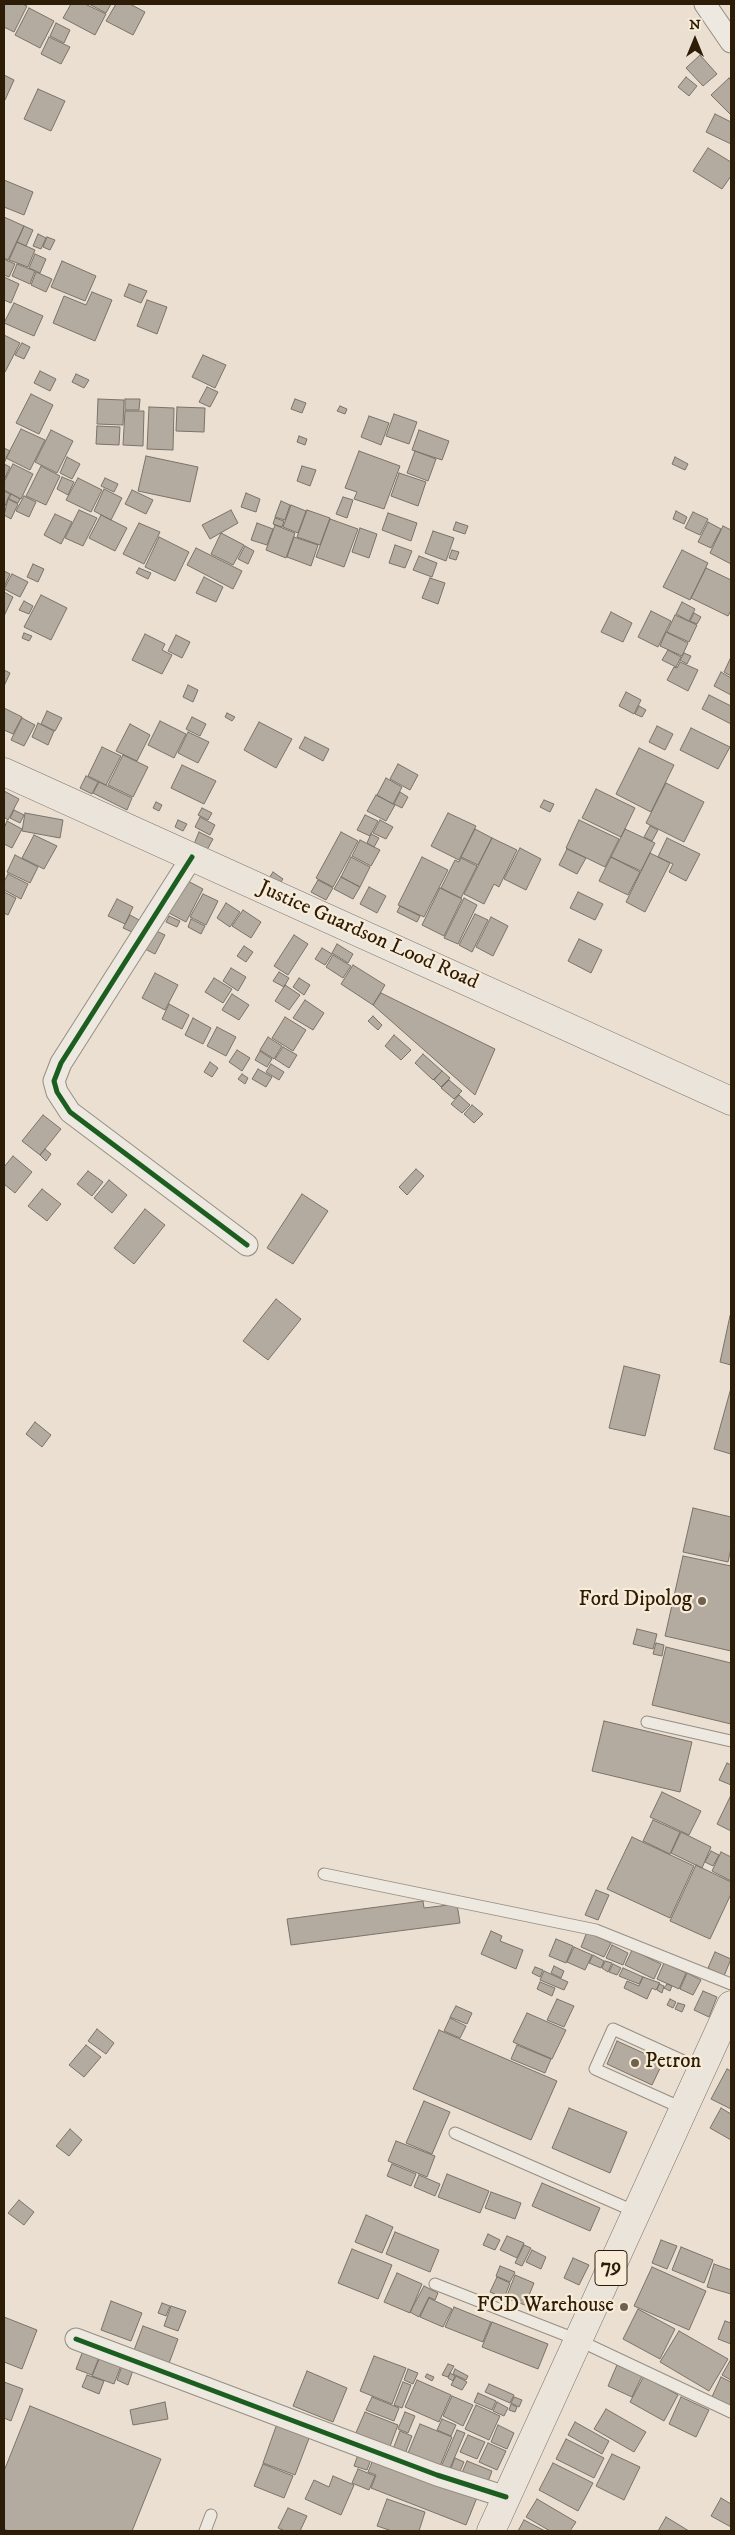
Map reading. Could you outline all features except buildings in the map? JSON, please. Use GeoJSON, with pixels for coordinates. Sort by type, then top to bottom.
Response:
{"type":"FeatureCollection","features":[{"type":"Feature","properties":{"kind":"main road","name":"Justice Guardson Lood Road"},"geometry":{"type":"LineString","coordinates":[[4,772],[731,1101]]}},
{"type":"Feature","properties":{"kind":"main road","name":"79"},"geometry":{"type":"LineString","coordinates":[[490,2531],[731,2005]]}},
{"type":"Feature","properties":{"kind":"street"},"geometry":{"type":"LineString","coordinates":[[705,4],[731,42]]}},
{"type":"Feature","properties":{"kind":"street"},"geometry":{"type":"LineString","coordinates":[[192,857],[60,1063],[54,1081],[57,1092],[70,1112],[247,1245]]}},
{"type":"Feature","properties":{"kind":"street"},"geometry":{"type":"LineString","coordinates":[[76,2339],[437,2475],[506,2497]]}},
{"type":"Feature","properties":{"kind":"lane"},"geometry":{"type":"LineString","coordinates":[[647,1722],[731,1741]]}},
{"type":"Feature","properties":{"kind":"lane"},"geometry":{"type":"LineString","coordinates":[[324,1874],[596,1930],[731,1984]]}},
{"type":"Feature","properties":{"kind":"lane"},"geometry":{"type":"LineString","coordinates":[[684,2109],[595,2069],[613,2029],[702,2070]]}},
{"type":"Feature","properties":{"kind":"lane"},"geometry":{"type":"LineString","coordinates":[[455,2133],[636,2212]]}},
{"type":"Feature","properties":{"kind":"lane"},"geometry":{"type":"LineString","coordinates":[[435,2284],[578,2340],[731,2412]]}},
{"type":"Feature","properties":{"kind":"lane"},"geometry":{"type":"LineString","coordinates":[[204,2531],[211,2515]]}},
{"type":"Feature","properties":{"kind":"cycle path"},"geometry":{"type":"LineString","coordinates":[[192,857],[61,1063],[54,1081],[57,1092],[70,1112],[247,1245]]}},
{"type":"Feature","properties":{"kind":"cycle path"},"geometry":{"type":"LineString","coordinates":[[76,2339],[437,2475],[506,2497]]}},
{"type":"Feature","properties":{"kind":"place","name":"Ford Dipolog"},"geometry":{"type":"Point","coordinates":[702,1601]}},
{"type":"Feature","properties":{"kind":"place","name":"Petron"},"geometry":{"type":"Point","coordinates":[635,2063]}},
{"type":"Feature","properties":{"kind":"place","name":"FCD Warehouse"},"geometry":{"type":"Point","coordinates":[624,2307]}}]}
